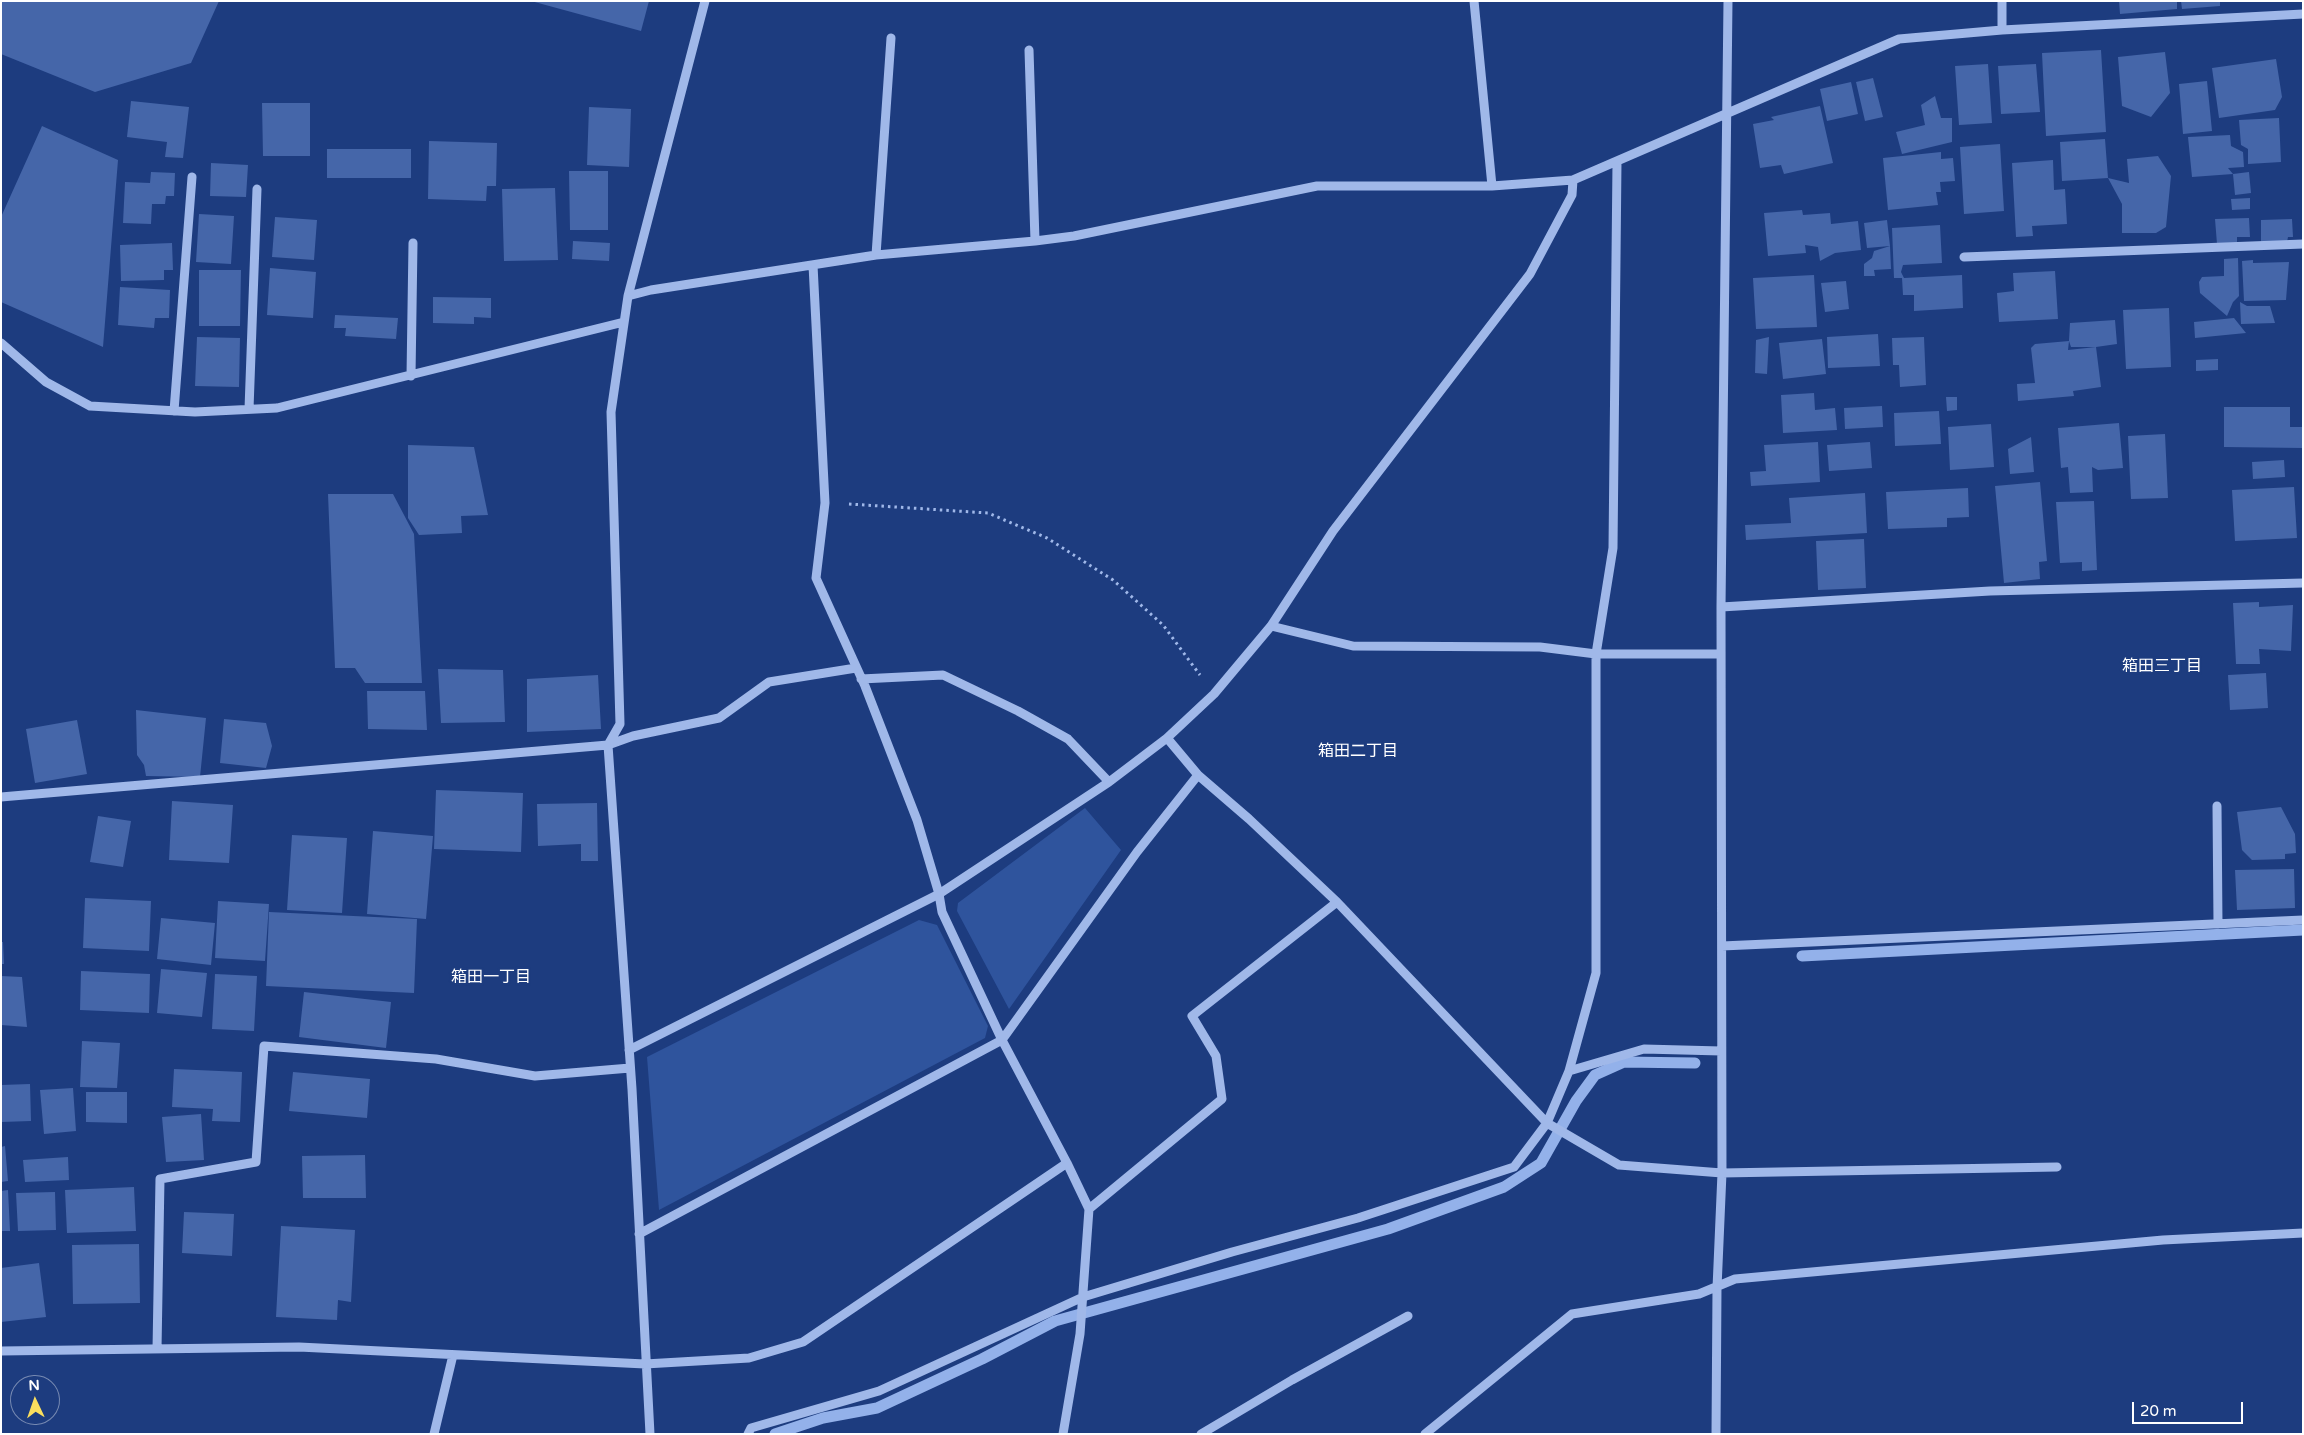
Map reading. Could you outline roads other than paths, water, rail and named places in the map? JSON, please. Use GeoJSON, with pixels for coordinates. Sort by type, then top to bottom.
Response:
{"type":"FeatureCollection","features":[{"type":"Feature","properties":{"kind":"street"},"geometry":{"type":"LineString","coordinates":[[650,1434],[629,1050],[608,744],[620,724],[611,412],[628,296],[705,1]]}},
{"type":"Feature","properties":{"kind":"street"},"geometry":{"type":"LineString","coordinates":[[1474,1],[1492,186]]}},
{"type":"Feature","properties":{"kind":"street"},"geometry":{"type":"LineString","coordinates":[[1716,1434],[1717,1288],[1722,1172],[1721,607],[1728,1]]}},
{"type":"Feature","properties":{"kind":"street"},"geometry":{"type":"LineString","coordinates":[[2002,1],[2002,30]]}},
{"type":"Feature","properties":{"kind":"street"},"geometry":{"type":"LineString","coordinates":[[628,296],[651,290],[876,255],[1074,236],[1317,186],[1492,186],[1573,180],[1899,39],[2002,30],[2303,14]]}},
{"type":"Feature","properties":{"kind":"street"},"geometry":{"type":"LineString","coordinates":[[876,255],[891,38]]}},
{"type":"Feature","properties":{"kind":"street"},"geometry":{"type":"LineString","coordinates":[[1029,50],[1035,241]]}},
{"type":"Feature","properties":{"kind":"street"},"geometry":{"type":"LineString","coordinates":[[748,1434],[751,1428],[879,1391],[1083,1298],[1232,1252],[1358,1218],[1514,1167],[1548,1124],[1569,1071],[1596,973],[1596,654],[1612,548],[1617,162]]}},
{"type":"Feature","properties":{"kind":"street"},"geometry":{"type":"LineString","coordinates":[[174,411],[192,177]]}},
{"type":"Feature","properties":{"kind":"street"},"geometry":{"type":"LineString","coordinates":[[629,1050],[940,894],[1109,782],[1167,738],[1214,694],[1272,626],[1333,531],[1530,274],[1572,195],[1573,180]]}},
{"type":"Feature","properties":{"kind":"street"},"geometry":{"type":"LineString","coordinates":[[249,409],[257,189]]}},
{"type":"Feature","properties":{"kind":"street"},"geometry":{"type":"LineString","coordinates":[[411,376],[413,243]]}},
{"type":"Feature","properties":{"kind":"street"},"geometry":{"type":"LineString","coordinates":[[1964,257],[2303,244]]}},
{"type":"Feature","properties":{"kind":"street"},"geometry":{"type":"LineString","coordinates":[[813,265],[825,503],[816,578],[861,679],[917,820],[940,894],[942,912],[1002,1040],[1089,1209],[1080,1334],[1064,1434]]}},
{"type":"Feature","properties":{"kind":"street"},"geometry":{"type":"LineString","coordinates":[[1,343],[46,382],[90,406],[195,412],[277,408],[624,322]]}},
{"type":"Feature","properties":{"kind":"street"},"geometry":{"type":"LineString","coordinates":[[1721,607],[1990,591],[2303,583]]}},
{"type":"Feature","properties":{"kind":"street"},"geometry":{"type":"LineString","coordinates":[[1272,626],[1353,646],[1540,647],[1596,654],[1721,654]]}},
{"type":"Feature","properties":{"kind":"street"},"geometry":{"type":"LineString","coordinates":[[1,796],[608,744],[633,736],[719,718],[769,682],[856,668]]}},
{"type":"Feature","properties":{"kind":"street"},"geometry":{"type":"LineString","coordinates":[[861,679],[943,676],[1018,711],[1068,739],[1109,782]]}},
{"type":"Feature","properties":{"kind":"street"},"geometry":{"type":"LineString","coordinates":[[1167,738],[1198,775],[1249,819],[1337,902],[1548,1124],[1619,1165],[1722,1172],[2056,1167]]}},
{"type":"Feature","properties":{"kind":"street"},"geometry":{"type":"LineString","coordinates":[[639,1234],[1002,1040],[1137,852],[1198,775]]}},
{"type":"Feature","properties":{"kind":"street"},"geometry":{"type":"LineString","coordinates":[[2217,806],[2218,924]]}},
{"type":"Feature","properties":{"kind":"street"},"geometry":{"type":"LineString","coordinates":[[1089,1209],[1222,1099],[1216,1056],[1192,1016],[1337,902]]}},
{"type":"Feature","properties":{"kind":"street"},"geometry":{"type":"LineString","coordinates":[[1722,946],[2303,920]]}},
{"type":"Feature","properties":{"kind":"street"},"geometry":{"type":"LineString","coordinates":[[157,1349],[160,1179],[256,1162],[264,1046],[436,1059],[535,1076],[630,1068]]}},
{"type":"Feature","properties":{"kind":"street"},"geometry":{"type":"LineString","coordinates":[[1569,1071],[1644,1049],[1722,1051]]}},
{"type":"Feature","properties":{"kind":"street"},"geometry":{"type":"LineString","coordinates":[[1,1351],[299,1347],[645,1364],[749,1358],[803,1342],[1067,1163]]}},
{"type":"Feature","properties":{"kind":"street"},"geometry":{"type":"LineString","coordinates":[[1425,1434],[1572,1314],[1700,1294],[1735,1279],[2163,1240],[2303,1233]]}},
{"type":"Feature","properties":{"kind":"street"},"geometry":{"type":"LineString","coordinates":[[1202,1434],[1292,1380],[1408,1316]]}},
{"type":"Feature","properties":{"kind":"street"},"geometry":{"type":"LineString","coordinates":[[434,1434],[453,1355]]}},
{"type":"Feature","properties":{"kind":"waterway"},"geometry":{"type":"LineString","coordinates":[[1802,956],[2303,930]]}},
{"type":"Feature","properties":{"kind":"waterway"},"geometry":{"type":"LineString","coordinates":[[775,1434],[823,1418],[877,1408],[982,1359],[1055,1321],[1388,1229],[1504,1187],[1541,1163],[1576,1101],[1595,1075],[1624,1062],[1695,1063]]}},
{"type":"Feature","properties":{"kind":"district","name":"箱田三丁目"},"geometry":{"type":"Point","coordinates":[2162,667]}},
{"type":"Feature","properties":{"kind":"district","name":"箱田二丁目"},"geometry":{"type":"Point","coordinates":[1358,752]}},
{"type":"Feature","properties":{"kind":"district","name":"箱田一丁目"},"geometry":{"type":"Point","coordinates":[491,978]}}]}
